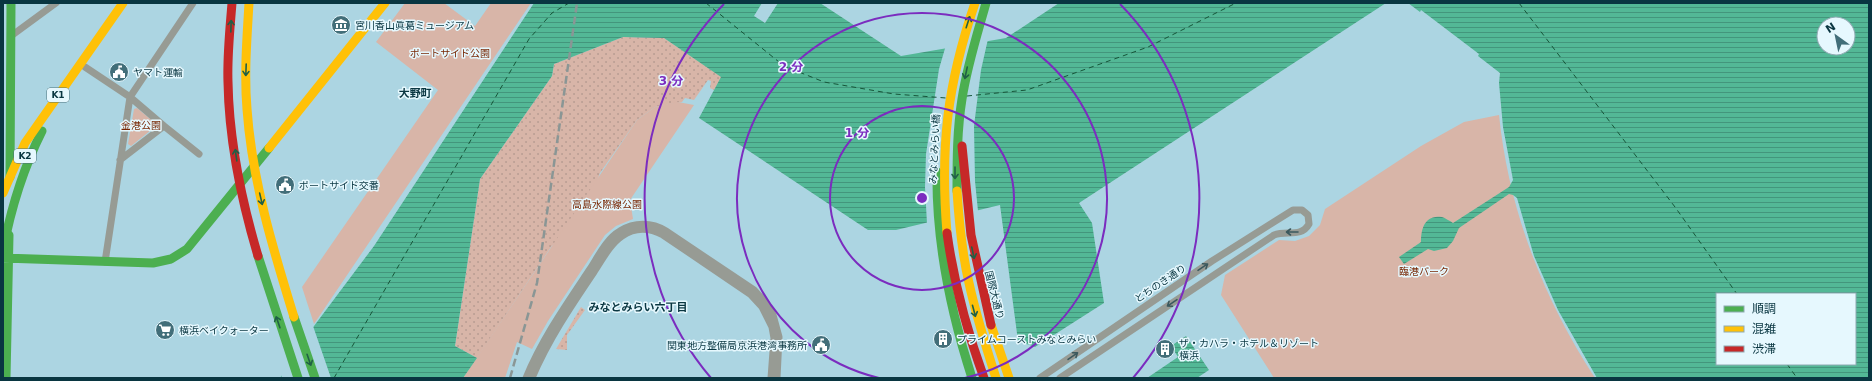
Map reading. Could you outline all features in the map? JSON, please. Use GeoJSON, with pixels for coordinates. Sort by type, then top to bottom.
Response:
{"type":"FeatureCollection","features":[{"type":"Feature","properties":{"kind":"main road"},"geometry":{"type":"LineString","coordinates":[[6,378],[5,255],[10,161],[11,3]]}},
{"type":"Feature","properties":{"kind":"main road"},"geometry":{"type":"LineString","coordinates":[[10,161],[31,124],[117,3]]}},
{"type":"Feature","properties":{"kind":"main road","name":"K1"},"geometry":{"type":"LineString","coordinates":[[3,193],[19,154],[43,116],[124,3]]}},
{"type":"Feature","properties":{"kind":"main road"},"geometry":{"type":"LineString","coordinates":[[10,161],[41,130],[129,3]]}},
{"type":"Feature","properties":{"kind":"main road","name":"K1"},"geometry":{"type":"LineString","coordinates":[[5,255],[13,202],[26,166],[40,135],[56,107],[129,3]]}},
{"type":"Feature","properties":{"kind":"main road"},"geometry":{"type":"LineString","coordinates":[[232,3],[228,82],[232,128],[240,185],[257,257],[298,378]]}},
{"type":"Feature","properties":{"kind":"main road"},"geometry":{"type":"LineString","coordinates":[[249,3],[245,85],[254,168],[273,250],[315,378]]}},
{"type":"Feature","properties":{"kind":"main road"},"geometry":{"type":"LineString","coordinates":[[5,255],[105,262],[154,263],[180,255],[187,249],[254,168],[385,3]]}},
{"type":"Feature","properties":{"kind":"main road","name":"みなとみらい橋"},"geometry":{"type":"LineString","coordinates":[[941,221],[937,163],[942,120],[948,102],[962,42],[975,3]]}},
{"type":"Feature","properties":{"kind":"main road"},"geometry":{"type":"LineString","coordinates":[[986,3],[974,40],[960,106],[955,162],[958,217],[963,256],[974,309],[996,378]]}},
{"type":"Feature","properties":{"kind":"main road","name":"国際大通り"},"geometry":{"type":"LineString","coordinates":[[960,106],[967,215],[974,255],[984,300],[996,343],[1009,378]]}},
{"type":"Feature","properties":{"kind":"main road","name":"K2"},"geometry":{"type":"LineString","coordinates":[[3,210],[12,182],[26,152],[56,107]]}},
{"type":"Feature","properties":{"kind":"main road","name":"K2"},"geometry":{"type":"LineString","coordinates":[[3,181],[19,154]]}},
{"type":"Feature","properties":{"kind":"main road"},"geometry":{"type":"LineString","coordinates":[[941,221],[942,262],[952,314],[972,378]]}},
{"type":"Feature","properties":{"kind":"main road"},"geometry":{"type":"LineString","coordinates":[[941,221],[962,312],[984,378]]}},
{"type":"Feature","properties":{"kind":"street"},"geometry":{"type":"LineString","coordinates":[[10,38],[56,3]]}},
{"type":"Feature","properties":{"kind":"street"},"geometry":{"type":"LineString","coordinates":[[105,262],[130,97],[193,3]]}},
{"type":"Feature","properties":{"kind":"street"},"geometry":{"type":"LineString","coordinates":[[85,67],[130,97],[199,154]]}},
{"type":"Feature","properties":{"kind":"street"},"geometry":{"type":"LineString","coordinates":[[120,160],[164,126]]}},
{"type":"Feature","properties":{"kind":"street","name":"とちのき通り"},"geometry":{"type":"LineString","coordinates":[[1040,378],[1187,278],[1293,210],[1302,210],[1307,213],[1309,218],[1308,226],[1298,233],[1281,232],[1274,234],[1239,258]]}},
{"type":"Feature","properties":{"kind":"street"},"geometry":{"type":"LineString","coordinates":[[526,378],[557,319],[608,241],[623,229],[642,224],[656,226],[666,231],[754,290],[761,297],[773,315],[779,337],[777,378]]}},
{"type":"Feature","properties":{"kind":"street"},"geometry":{"type":"LineString","coordinates":[[532,378],[561,322],[613,244],[626,234],[642,230],[655,231],[663,235],[743,289],[756,300],[768,317],[773,332],[774,347],[771,378]]}},
{"type":"Feature","properties":{"kind":"street"},"geometry":{"type":"LineString","coordinates":[[1060,378],[1239,258],[1241,243]]}},
{"type":"Feature","properties":{"kind":"street"},"geometry":{"type":"LineString","coordinates":[[1187,278],[1194,288]]}},
{"type":"Feature","properties":{"kind":"green space","name":"ポートサイド公園"},"geometry":{"type":"Polygon","coordinates":[[[405,3],[444,3],[475,26],[491,3],[531,3],[314,324],[302,287],[438,90],[376,42],[405,3]]]}},
{"type":"Feature","properties":{"kind":"green space"},"geometry":{"type":"Polygon","coordinates":[[[623,37],[664,38],[722,77],[714,90],[710,88],[711,81],[708,80],[694,100],[685,98],[682,102],[655,107],[637,120],[600,173],[586,211],[551,247],[477,358],[455,346],[480,179],[552,76],[554,64],[623,37]]]}},
{"type":"Feature","properties":{"kind":"green space","name":"高島水際線公園"},"geometry":{"type":"Polygon","coordinates":[[[678,102],[694,105],[630,200],[633,219],[616,226],[605,235],[548,321],[532,349],[517,342],[505,378],[463,378],[637,120],[655,107],[678,102]]]}},
{"type":"Feature","properties":{"kind":"green space","name":"金港公園"},"geometry":{"type":"Polygon","coordinates":[[[137,108],[155,123],[155,127],[131,146],[128,144],[134,109],[137,108]]]}},
{"type":"Feature","properties":{"kind":"green space","name":"臨港パーク"},"geometry":{"type":"Polygon","coordinates":[[[1499,115],[1511,185],[1531,252],[1559,317],[1595,378],[1274,378],[1221,295],[1225,275],[1279,240],[1295,241],[1309,236],[1320,225],[1325,209],[1421,146],[1464,122],[1499,115]]]}},
{"type":"Feature","properties":{"kind":"green space"},"geometry":{"type":"Polygon","coordinates":[[[581,307],[585,310],[567,335],[567,350],[556,349],[581,307]]]}},
{"type":"Feature","properties":{"kind":"shaded area"},"geometry":{"type":"Polygon","coordinates":[[[534,3],[762,3],[754,16],[765,23],[778,3],[820,3],[901,56],[1006,38],[1059,3],[1386,3],[1079,203],[1092,223],[1104,303],[1035,347],[1018,341],[1000,205],[896,230],[868,230],[699,118],[721,77],[664,38],[623,37],[554,64],[552,76],[480,179],[455,346],[477,358],[463,378],[280,378],[314,326],[374,246],[534,3]]]}},
{"type":"Feature","properties":{"kind":"shaded area"},"geometry":{"type":"Polygon","coordinates":[[[1408,3],[1869,3],[1869,378],[1597,378],[1558,310],[1534,256],[1517,198],[1509,194],[1459,228],[1453,241],[1447,248],[1434,251],[1428,249],[1404,264],[1399,257],[1421,242],[1423,228],[1427,220],[1442,217],[1453,223],[1509,187],[1513,180],[1503,127],[1499,83],[1500,73],[1478,56],[1479,54],[1421,10],[1420,12],[1408,3]]]}},
{"type":"Feature","properties":{"kind":"shaded area"},"geometry":{"type":"Polygon","coordinates":[[[1186,336],[1209,370],[1197,378],[1147,378],[1178,357],[1171,346],[1186,336]]]}},
{"type":"Feature","properties":{"kind":"pier"},"geometry":{"type":"Polygon","coordinates":[[[988,39],[981,70],[974,126],[975,181],[978,211],[927,224],[925,187],[926,154],[939,69],[946,45],[988,39]]]}},
{"type":"Feature","properties":{"kind":"pier"},"geometry":{"type":"Polygon","coordinates":[[[313,326],[331,378],[282,378],[281,374],[313,326]]]}},
{"type":"Feature","properties":{"kind":"ferry route"},"geometry":{"type":"LineString","coordinates":[[334,378],[529,39],[552,13],[569,3]]}},
{"type":"Feature","properties":{"kind":"ferry route"},"geometry":{"type":"LineString","coordinates":[[706,3],[784,66],[824,82],[894,94],[946,98]]}},
{"type":"Feature","properties":{"kind":"ferry route"},"geometry":{"type":"LineString","coordinates":[[967,96],[1027,90],[1148,47],[1236,3]]}},
{"type":"Feature","properties":{"kind":"ferry route"},"geometry":{"type":"LineString","coordinates":[[1519,3],[1675,207],[1736,293]]}},
{"type":"Feature","properties":{"kind":"ferry route"},"geometry":{"type":"LineString","coordinates":[[1788,365],[1797,378]]}},
{"type":"Feature","properties":{"kind":"railway"},"geometry":{"type":"LineString","coordinates":[[510,378],[537,283],[577,3]]}},
{"type":"Feature","properties":{"kind":"traffic: fast"},"geometry":{"type":"LineString","coordinates":[[10,177],[11,3]]}},
{"type":"Feature","properties":{"kind":"traffic: fast"},"geometry":{"type":"LineString","coordinates":[[957,191],[957,157],[960,111],[969,63],[986,3]]}},
{"type":"Feature","properties":{"kind":"traffic: fast"},"geometry":{"type":"LineString","coordinates":[[3,250],[18,189],[42,131]]}},
{"type":"Feature","properties":{"kind":"traffic: fast"},"geometry":{"type":"LineString","coordinates":[[3,258],[153,263],[171,259],[187,249],[269,148]]}},
{"type":"Feature","properties":{"kind":"traffic: fast"},"geometry":{"type":"LineString","coordinates":[[937,172],[939,225],[946,276],[957,327],[972,378]]}},
{"type":"Feature","properties":{"kind":"traffic: fast"},"geometry":{"type":"LineString","coordinates":[[6,378],[9,235]]}},
{"type":"Feature","properties":{"kind":"traffic: fast"},"geometry":{"type":"LineString","coordinates":[[258,256],[298,378]]}},
{"type":"Feature","properties":{"kind":"traffic: fast"},"geometry":{"type":"LineString","coordinates":[[294,317],[315,378]]}},
{"type":"Feature","properties":{"kind":"traffic: slow"},"geometry":{"type":"LineString","coordinates":[[3,193],[25,143],[123,3]]}},
{"type":"Feature","properties":{"kind":"traffic: slow"},"geometry":{"type":"LineString","coordinates":[[249,3],[246,83],[250,136],[264,214],[294,317]]}},
{"type":"Feature","properties":{"kind":"traffic: slow"},"geometry":{"type":"LineString","coordinates":[[269,148],[385,3]]}},
{"type":"Feature","properties":{"kind":"traffic: slow"},"geometry":{"type":"LineString","coordinates":[[947,233],[944,172],[948,116],[958,61],[975,3]]}},
{"type":"Feature","properties":{"kind":"traffic: slow"},"geometry":{"type":"LineString","coordinates":[[957,191],[961,237],[967,272],[978,319],[996,378]]}},
{"type":"Feature","properties":{"kind":"traffic: slow"},"geometry":{"type":"LineString","coordinates":[[991,325],[1009,378]]}},
{"type":"Feature","properties":{"kind":"traffic: jam"},"geometry":{"type":"LineString","coordinates":[[232,3],[228,72],[233,148],[246,213],[258,256]]}},
{"type":"Feature","properties":{"kind":"traffic: jam"},"geometry":{"type":"LineString","coordinates":[[962,146],[971,235],[991,325]]}},
{"type":"Feature","properties":{"kind":"traffic: jam"},"geometry":{"type":"LineString","coordinates":[[947,233],[953,271],[962,307],[984,378]]}},
{"type":"Feature","properties":{"kind":"place","name":"宮川香山眞葛ミュージアム"},"geometry":{"type":"Point","coordinates":[341,25]}},
{"type":"Feature","properties":{"kind":"place","name":"ヤマト運輸"},"geometry":{"type":"Point","coordinates":[119,72]}},
{"type":"Feature","properties":{"kind":"place","name":"ポートサイド交番"},"geometry":{"type":"Point","coordinates":[285,185]}},
{"type":"Feature","properties":{"kind":"place","name":"横浜ベイクォーター"},"geometry":{"type":"Point","coordinates":[165,330]}},
{"type":"Feature","properties":{"kind":"place","name":"プライムコーストみなとみらい"},"geometry":{"type":"Point","coordinates":[943,339]}},
{"type":"Feature","properties":{"kind":"place","name":"関東地方整備局京浜港湾事務所"},"geometry":{"type":"Point","coordinates":[821,345]}},
{"type":"Feature","properties":{"kind":"place","name":"ザ・カハラ・ホテル＆リゾート 横浜"},"geometry":{"type":"Point","coordinates":[1165,349]}},
{"type":"Feature","properties":{"kind":"district","name":"大野町"},"geometry":{"type":"Point","coordinates":[415,93]}},
{"type":"Feature","properties":{"kind":"district","name":"みなとみらい六丁目"},"geometry":{"type":"Point","coordinates":[638,307]}}]}
